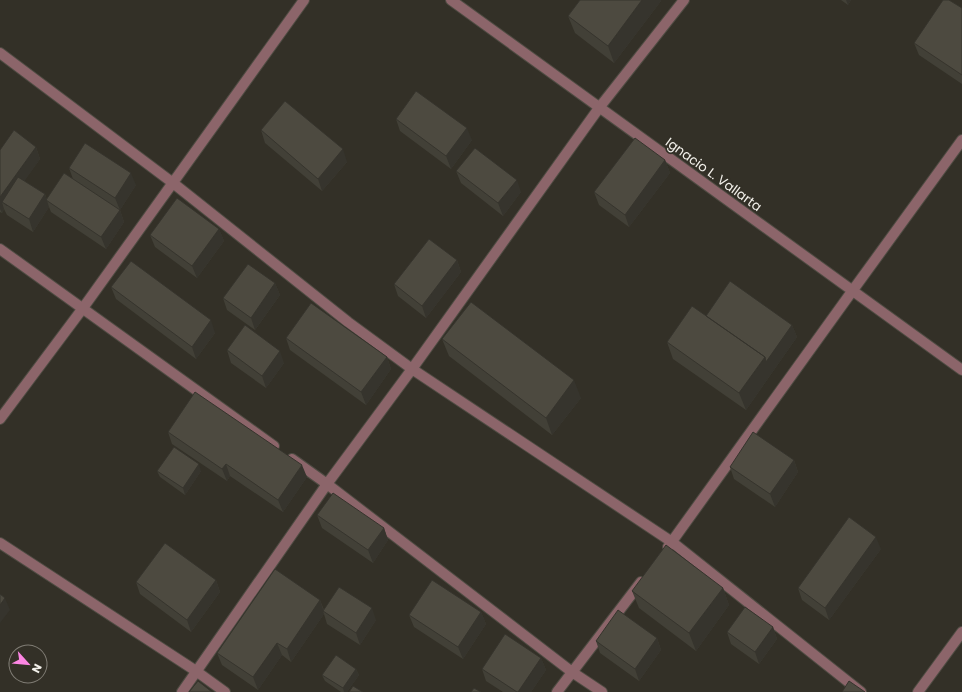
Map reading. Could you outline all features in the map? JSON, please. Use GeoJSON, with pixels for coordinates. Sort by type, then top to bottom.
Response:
{"type":"FeatureCollection","features":[{"type":"Feature","properties":{"kind":"street"},"geometry":{"type":"LineString","coordinates":[[0,419],[174,183],[304,0]]}},
{"type":"Feature","properties":{"kind":"street","name":"Ignacio L. Vallarta"},"geometry":{"type":"LineString","coordinates":[[450,0],[962,370]]}},
{"type":"Feature","properties":{"kind":"street"},"geometry":{"type":"LineString","coordinates":[[182,692],[327,484],[412,369],[600,108],[684,0]]}},
{"type":"Feature","properties":{"kind":"street"},"geometry":{"type":"LineString","coordinates":[[0,53],[174,183],[348,322],[412,369],[672,542],[861,692]]}},
{"type":"Feature","properties":{"kind":"street"},"geometry":{"type":"LineString","coordinates":[[662,554],[962,140]]}},
{"type":"Feature","properties":{"kind":"street"},"geometry":{"type":"LineString","coordinates":[[0,248],[327,484],[572,672],[602,692]]}},
{"type":"Feature","properties":{"kind":"street"},"geometry":{"type":"LineString","coordinates":[[0,543],[196,671],[225,692]]}},
{"type":"Feature","properties":{"kind":"street"},"geometry":{"type":"LineString","coordinates":[[557,692],[648,573]]}},
{"type":"Feature","properties":{"kind":"street"},"geometry":{"type":"LineString","coordinates":[[918,692],[962,632]]}},
{"type":"Feature","properties":{"kind":"building"},"geometry":{"type":"Polygon","coordinates":[[[580,0],[642,0],[608,46],[568,16],[580,0]]]}},
{"type":"Feature","properties":{"kind":"building"},"geometry":{"type":"Polygon","coordinates":[[[943,0],[949,0],[962,8],[962,75],[914,43],[943,0]]]}},
{"type":"Feature","properties":{"kind":"building"},"geometry":{"type":"Polygon","coordinates":[[[416,91],[467,128],[446,156],[396,119],[416,91]]]}},
{"type":"Feature","properties":{"kind":"building"},"geometry":{"type":"Polygon","coordinates":[[[285,101],[343,149],[318,179],[261,130],[285,101]]]}},
{"type":"Feature","properties":{"kind":"building"},"geometry":{"type":"Polygon","coordinates":[[[14,130],[36,147],[0,197],[0,150],[14,130]]]}},
{"type":"Feature","properties":{"kind":"building"},"geometry":{"type":"Polygon","coordinates":[[[635,138],[665,160],[625,215],[594,192],[635,138]]]}},
{"type":"Feature","properties":{"kind":"building"},"geometry":{"type":"Polygon","coordinates":[[[85,143],[131,173],[115,198],[69,168],[85,143]]]}},
{"type":"Feature","properties":{"kind":"building"},"geometry":{"type":"Polygon","coordinates":[[[475,148],[517,180],[498,203],[456,171],[475,148]]]}},
{"type":"Feature","properties":{"kind":"building"},"geometry":{"type":"Polygon","coordinates":[[[64,173],[120,210],[101,237],[46,200],[64,173]]]}},
{"type":"Feature","properties":{"kind":"building"},"geometry":{"type":"Polygon","coordinates":[[[18,177],[45,194],[29,219],[2,202],[18,177]]]}},
{"type":"Feature","properties":{"kind":"building"},"geometry":{"type":"Polygon","coordinates":[[[177,198],[219,229],[192,266],[150,235],[177,198]]]}},
{"type":"Feature","properties":{"kind":"building"},"geometry":{"type":"Polygon","coordinates":[[[429,239],[457,260],[422,306],[394,284],[429,239]]]}},
{"type":"Feature","properties":{"kind":"building"},"geometry":{"type":"Polygon","coordinates":[[[131,261],[211,320],[192,347],[111,287],[131,261]]]}},
{"type":"Feature","properties":{"kind":"building"},"geometry":{"type":"Polygon","coordinates":[[[248,264],[275,283],[251,318],[223,298],[248,264]]]}},
{"type":"Feature","properties":{"kind":"building"},"geometry":{"type":"Polygon","coordinates":[[[730,281],[792,325],[766,362],[765,357],[706,316],[730,281]]]}},
{"type":"Feature","properties":{"kind":"building"},"geometry":{"type":"Polygon","coordinates":[[[471,302],[574,380],[546,418],[442,339],[471,302]]]}},
{"type":"Feature","properties":{"kind":"building"},"geometry":{"type":"Polygon","coordinates":[[[311,303],[387,357],[361,392],[286,338],[311,303]]]}},
{"type":"Feature","properties":{"kind":"building"},"geometry":{"type":"Polygon","coordinates":[[[692,306],[765,357],[739,393],[667,342],[692,306]]]}},
{"type":"Feature","properties":{"kind":"building"},"geometry":{"type":"Polygon","coordinates":[[[245,325],[280,351],[262,376],[227,350],[245,325]]]}},
{"type":"Feature","properties":{"kind":"building"},"geometry":{"type":"Polygon","coordinates":[[[195,392],[302,465],[278,500],[226,464],[222,469],[168,432],[195,392]]]}},
{"type":"Feature","properties":{"kind":"building"},"geometry":{"type":"Polygon","coordinates":[[[753,432],[794,460],[770,494],[730,467],[753,432]]]}},
{"type":"Feature","properties":{"kind":"building"},"geometry":{"type":"Polygon","coordinates":[[[174,447],[199,464],[183,488],[157,471],[174,447]]]}},
{"type":"Feature","properties":{"kind":"building"},"geometry":{"type":"Polygon","coordinates":[[[333,493],[384,528],[368,550],[317,515],[333,493]]]}},
{"type":"Feature","properties":{"kind":"building"},"geometry":{"type":"Polygon","coordinates":[[[849,517],[876,537],[825,608],[798,588],[849,517]]]}},
{"type":"Feature","properties":{"kind":"building"},"geometry":{"type":"Polygon","coordinates":[[[165,543],[216,580],[187,620],[136,582],[165,543]]]}},
{"type":"Feature","properties":{"kind":"building"},"geometry":{"type":"Polygon","coordinates":[[[666,545],[723,588],[689,633],[632,591],[666,545]]]}},
{"type":"Feature","properties":{"kind":"building"},"geometry":{"type":"Polygon","coordinates":[[[275,569],[320,600],[287,649],[277,643],[253,677],[217,653],[275,569]]]}},
{"type":"Feature","properties":{"kind":"building"},"geometry":{"type":"Polygon","coordinates":[[[432,580],[481,612],[458,647],[409,615],[432,580]]]}},
{"type":"Feature","properties":{"kind":"building"},"geometry":{"type":"Polygon","coordinates":[[[339,587],[372,608],[356,633],[323,611],[339,587]]]}},
{"type":"Feature","properties":{"kind":"building"},"geometry":{"type":"Polygon","coordinates":[[[0,594],[5,598],[0,605],[0,594]]]}},
{"type":"Feature","properties":{"kind":"building"},"geometry":{"type":"Polygon","coordinates":[[[745,607],[773,627],[755,652],[727,632],[745,607]]]}},
{"type":"Feature","properties":{"kind":"building"},"geometry":{"type":"Polygon","coordinates":[[[618,610],[657,638],[635,669],[596,641],[618,610]]]}},
{"type":"Feature","properties":{"kind":"building"},"geometry":{"type":"Polygon","coordinates":[[[505,634],[541,658],[518,692],[482,669],[505,634]]]}},
{"type":"Feature","properties":{"kind":"building"},"geometry":{"type":"Polygon","coordinates":[[[336,655],[356,669],[343,688],[322,675],[336,655]]]}},
{"type":"Feature","properties":{"kind":"building"},"geometry":{"type":"Polygon","coordinates":[[[198,681],[212,692],[189,692],[198,681]]]}},
{"type":"Feature","properties":{"kind":"building"},"geometry":{"type":"Polygon","coordinates":[[[849,681],[865,692],[842,692],[849,681]]]}},
{"type":"Feature","properties":{"kind":"building"},"geometry":{"type":"Polygon","coordinates":[[[353,686],[363,692],[349,692],[353,686]]]}},
{"type":"Feature","properties":{"kind":"building"},"geometry":{"type":"Polygon","coordinates":[[[474,688],[481,692],[471,692],[474,688]]]}}]}
